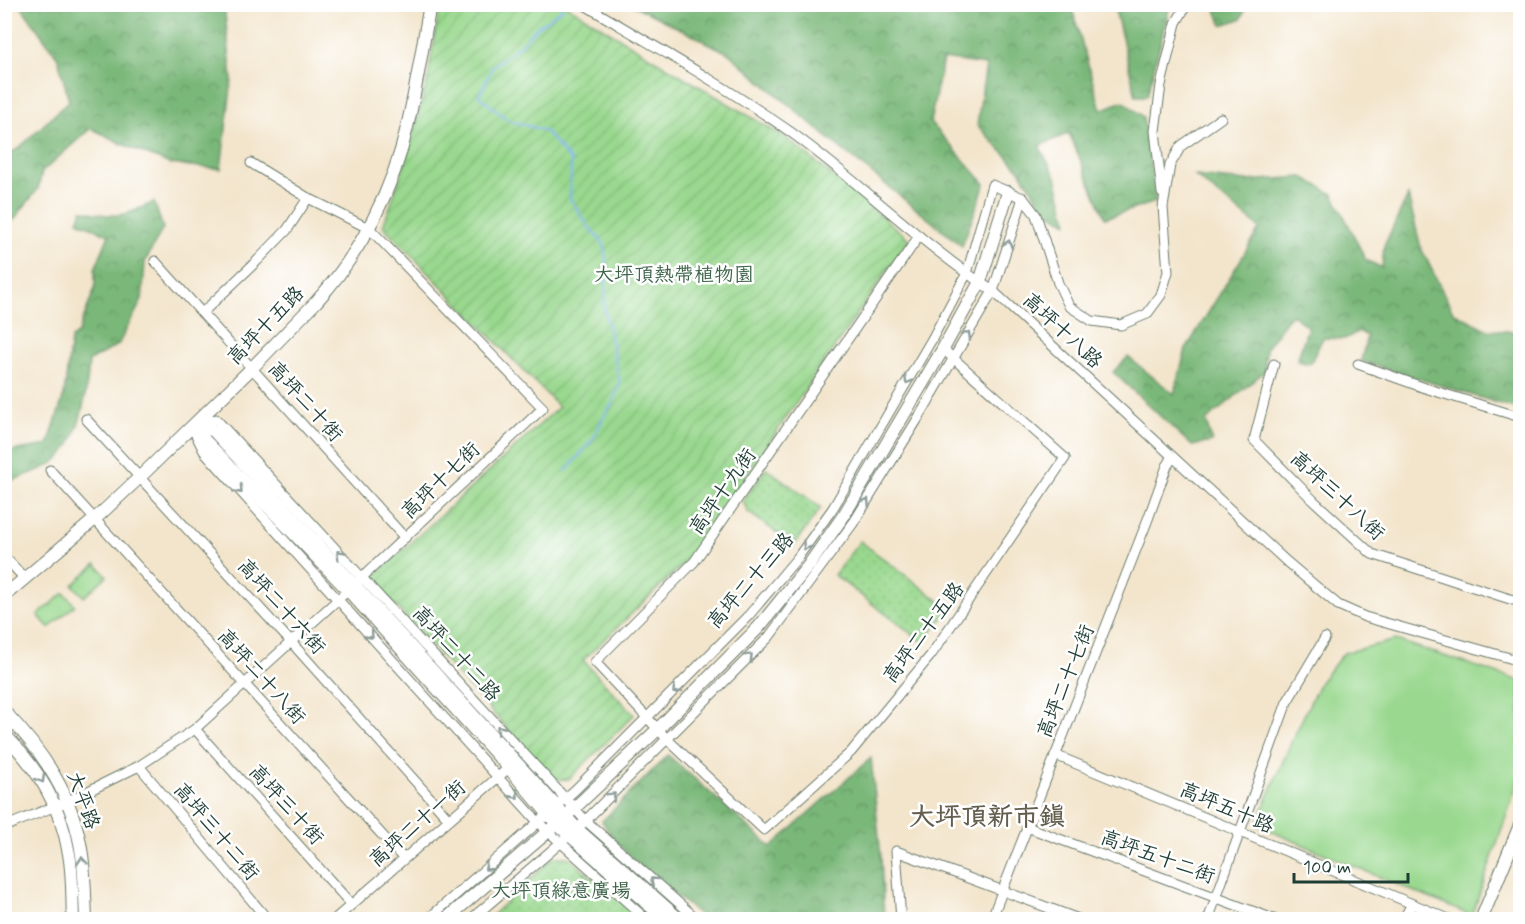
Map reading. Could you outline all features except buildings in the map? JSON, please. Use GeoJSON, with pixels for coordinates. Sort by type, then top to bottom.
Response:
{"type":"FeatureCollection","features":[{"type":"Feature","properties":{"kind":"street","name":"高坪十五路"},"geometry":{"type":"LineString","coordinates":[[4,596],[95,519],[140,477],[252,368],[332,284],[370,229],[396,164],[408,125],[430,4]]}},
{"type":"Feature","properties":{"kind":"street","name":"高坪十八路"},"geometry":{"type":"LineString","coordinates":[[583,4],[694,69],[793,134],[919,236],[993,291],[1319,591],[1338,605],[1365,617],[1521,661]]}},
{"type":"Feature","properties":{"kind":"street"},"geometry":{"type":"LineString","coordinates":[[1008,192],[1023,198],[1036,215],[1058,283],[1069,306],[1092,321],[1121,325],[1148,314],[1161,295],[1168,272],[1155,131],[1161,85],[1176,23],[1187,4]]}},
{"type":"Feature","properties":{"kind":"street"},"geometry":{"type":"LineString","coordinates":[[1163,207],[1170,165],[1181,146],[1221,118]]}},
{"type":"Feature","properties":{"kind":"street","name":"高坪十七街"},"geometry":{"type":"LineString","coordinates":[[4,826],[68,801],[139,766],[195,729],[338,600],[543,408],[370,229],[308,198],[251,163]]}},
{"type":"Feature","properties":{"kind":"street","name":"高坪二十三路"},"geometry":{"type":"LineString","coordinates":[[437,918],[557,816],[658,729],[759,627],[809,564],[844,515],[943,349],[980,282],[1008,192],[992,185],[967,273],[932,339],[833,508],[798,557],[749,615],[648,718],[557,816]]}},
{"type":"Feature","properties":{"kind":"street"},"geometry":{"type":"LineString","coordinates":[[202,313],[287,230],[308,198]]}},
{"type":"Feature","properties":{"kind":"street"},"geometry":{"type":"LineString","coordinates":[[470,920],[573,832],[769,637],[854,522],[993,291],[1023,198]]}},
{"type":"Feature","properties":{"kind":"street","name":"高坪十九街"},"geometry":{"type":"LineString","coordinates":[[668,740],[595,662],[694,562],[919,236]]}},
{"type":"Feature","properties":{"kind":"street","name":"高坪二十街"},"geometry":{"type":"LineString","coordinates":[[155,261],[405,538]]}},
{"type":"Feature","properties":{"kind":"street","name":"高坪二十五路"},"geometry":{"type":"LineString","coordinates":[[668,740],[764,830],[851,752],[931,655],[1065,458],[943,349]]}},
{"type":"Feature","properties":{"kind":"street","name":"高坪三十八街"},"geometry":{"type":"LineString","coordinates":[[1275,364],[1254,440],[1313,500],[1372,554],[1513,600]]}},
{"type":"Feature","properties":{"kind":"street"},"geometry":{"type":"LineString","coordinates":[[1358,364],[1425,388],[1521,417]]}},
{"type":"Feature","properties":{"kind":"street","name":"高坪二十六街"},"geometry":{"type":"LineString","coordinates":[[86,419],[291,642],[449,819]]}},
{"type":"Feature","properties":{"kind":"street","name":"高坪二十二路"},"geometry":{"type":"LineString","coordinates":[[192,427],[216,419],[355,584],[516,761],[557,816],[647,920]]}},
{"type":"Feature","properties":{"kind":"street","name":"高坪二十二路"},"geometry":{"type":"LineString","coordinates":[[192,427],[355,584],[516,761],[557,816],[666,920]]}},
{"type":"Feature","properties":{"kind":"street","name":"高坪二十二路"},"geometry":{"type":"LineString","coordinates":[[192,427],[204,451],[499,777],[557,816]]}},
{"type":"Feature","properties":{"kind":"street","name":"高坪二十七街"},"geometry":{"type":"LineString","coordinates":[[991,920],[1167,466],[1173,457]]}},
{"type":"Feature","properties":{"kind":"street","name":"高坪二十八街"},"geometry":{"type":"LineString","coordinates":[[50,470],[403,858]]}},
{"type":"Feature","properties":{"kind":"street"},"geometry":{"type":"LineString","coordinates":[[4,556],[25,579]]}},
{"type":"Feature","properties":{"kind":"street"},"geometry":{"type":"LineString","coordinates":[[1208,920],[1287,702],[1324,638]]}},
{"type":"Feature","properties":{"kind":"street","name":"大平路"},"geometry":{"type":"LineString","coordinates":[[4,711],[39,750],[54,772],[68,801],[82,855],[86,920]]}},
{"type":"Feature","properties":{"kind":"street","name":"高坪三十街"},"geometry":{"type":"LineString","coordinates":[[195,729],[351,904]]}},
{"type":"Feature","properties":{"kind":"street","name":"大平路"},"geometry":{"type":"LineString","coordinates":[[4,734],[27,758],[41,778],[63,826],[70,856],[73,920]]}},
{"type":"Feature","properties":{"kind":"street","name":"高坪五十路"},"geometry":{"type":"LineString","coordinates":[[1055,755],[1451,920]]}},
{"type":"Feature","properties":{"kind":"street","name":"高坪二十一街"},"geometry":{"type":"LineString","coordinates":[[334,920],[516,761]]}},
{"type":"Feature","properties":{"kind":"street","name":"高坪三十二街"},"geometry":{"type":"LineString","coordinates":[[139,766],[268,920]]}},
{"type":"Feature","properties":{"kind":"street","name":"高坪五十二街"},"geometry":{"type":"LineString","coordinates":[[1027,827],[1276,920]]}},
{"type":"Feature","properties":{"kind":"street"},"geometry":{"type":"LineString","coordinates":[[1481,920],[1520,829]]}},
{"type":"Feature","properties":{"kind":"street","name":"高坪二十二路"},"geometry":{"type":"LineString","coordinates":[[573,832],[680,920]]}},
{"type":"Feature","properties":{"kind":"street","name":"高坪二十二路"},"geometry":{"type":"LineString","coordinates":[[573,832],[698,920]]}},
{"type":"Feature","properties":{"kind":"street"},"geometry":{"type":"LineString","coordinates":[[901,920],[896,851],[1081,920]]}},
{"type":"Feature","properties":{"kind":"street"},"geometry":{"type":"LineString","coordinates":[[1403,920],[1412,904]]}},
{"type":"Feature","properties":{"kind":"green space"},"geometry":{"type":"Polygon","coordinates":[[[20,5],[224,5],[232,79],[221,169],[170,164],[91,128],[42,172],[38,189],[5,231],[5,157],[19,148],[69,101],[58,58],[20,5]]]}},
{"type":"Feature","properties":{"kind":"green space","name":"大坪頂熱帶植物園"},"geometry":{"type":"Polygon","coordinates":[[[440,5],[566,5],[788,139],[909,239],[689,559],[583,660],[634,715],[569,779],[554,780],[371,579],[559,407],[383,226],[403,169],[427,82],[440,5]]]}},
{"type":"Feature","properties":{"kind":"green space"},"geometry":{"type":"Polygon","coordinates":[[[633,5],[1071,5],[1101,110],[1123,101],[1143,117],[1156,202],[1105,218],[1069,133],[1039,146],[1056,177],[1068,223],[1044,210],[1020,170],[977,125],[986,65],[943,59],[930,122],[985,184],[962,246],[823,134],[728,53],[633,5]]]}},
{"type":"Feature","properties":{"kind":"green space"},"geometry":{"type":"Polygon","coordinates":[[[1114,5],[1170,5],[1147,96],[1136,96],[1114,5]]]}},
{"type":"Feature","properties":{"kind":"green space"},"geometry":{"type":"Polygon","coordinates":[[[1214,5],[1247,5],[1241,19],[1222,25],[1214,5]]]}},
{"type":"Feature","properties":{"kind":"green space"},"geometry":{"type":"Polygon","coordinates":[[[1195,176],[1246,181],[1303,177],[1333,194],[1366,260],[1382,268],[1384,246],[1408,196],[1421,248],[1453,312],[1488,330],[1520,332],[1520,410],[1361,361],[1367,336],[1359,331],[1345,339],[1323,338],[1310,364],[1297,361],[1308,327],[1291,314],[1266,348],[1265,371],[1206,421],[1212,442],[1192,446],[1113,372],[1128,357],[1174,394],[1186,349],[1260,228],[1195,176]]]}},
{"type":"Feature","properties":{"kind":"green space"},"geometry":{"type":"Polygon","coordinates":[[[154,202],[163,228],[145,262],[142,300],[118,345],[89,361],[81,414],[71,441],[65,452],[52,464],[5,483],[5,452],[48,445],[64,395],[71,339],[78,333],[95,288],[95,269],[109,235],[78,221],[82,210],[104,215],[119,215],[154,202]]]}},
{"type":"Feature","properties":{"kind":"green space"},"geometry":{"type":"Polygon","coordinates":[[[766,468],[821,508],[794,545],[748,512],[743,501],[766,468]]]}},
{"type":"Feature","properties":{"kind":"green space"},"geometry":{"type":"Polygon","coordinates":[[[860,541],[950,609],[923,642],[834,575],[860,541]]]}},
{"type":"Feature","properties":{"kind":"green space"},"geometry":{"type":"Polygon","coordinates":[[[96,564],[107,576],[84,597],[73,585],[96,564]]]}},
{"type":"Feature","properties":{"kind":"green space"},"geometry":{"type":"Polygon","coordinates":[[[64,593],[75,605],[49,628],[38,615],[64,593]]]}},
{"type":"Feature","properties":{"kind":"green space"},"geometry":{"type":"Polygon","coordinates":[[[1396,640],[1520,681],[1520,776],[1472,916],[1256,825],[1320,682],[1344,653],[1396,640]]]}},
{"type":"Feature","properties":{"kind":"green space"},"geometry":{"type":"Polygon","coordinates":[[[668,755],[771,847],[871,758],[881,857],[884,919],[705,919],[635,862],[602,821],[668,755]]]}},
{"type":"Feature","properties":{"kind":"green space","name":"大坪頂綠意廣場"},"geometry":{"type":"Polygon","coordinates":[[[554,857],[568,857],[631,910],[631,919],[487,920],[554,857]]]}},
{"type":"Feature","properties":{"kind":"waterway"},"geometry":{"type":"LineString","coordinates":[[563,8],[536,28],[517,48],[493,66],[479,96],[508,120],[545,131],[571,161],[570,199],[604,244],[607,270],[604,306],[620,383],[612,404],[593,439],[566,471]]}},
{"type":"Feature","properties":{"kind":"district","name":"大坪頂新市鎮"},"geometry":{"type":"Point","coordinates":[987,816]}}]}
